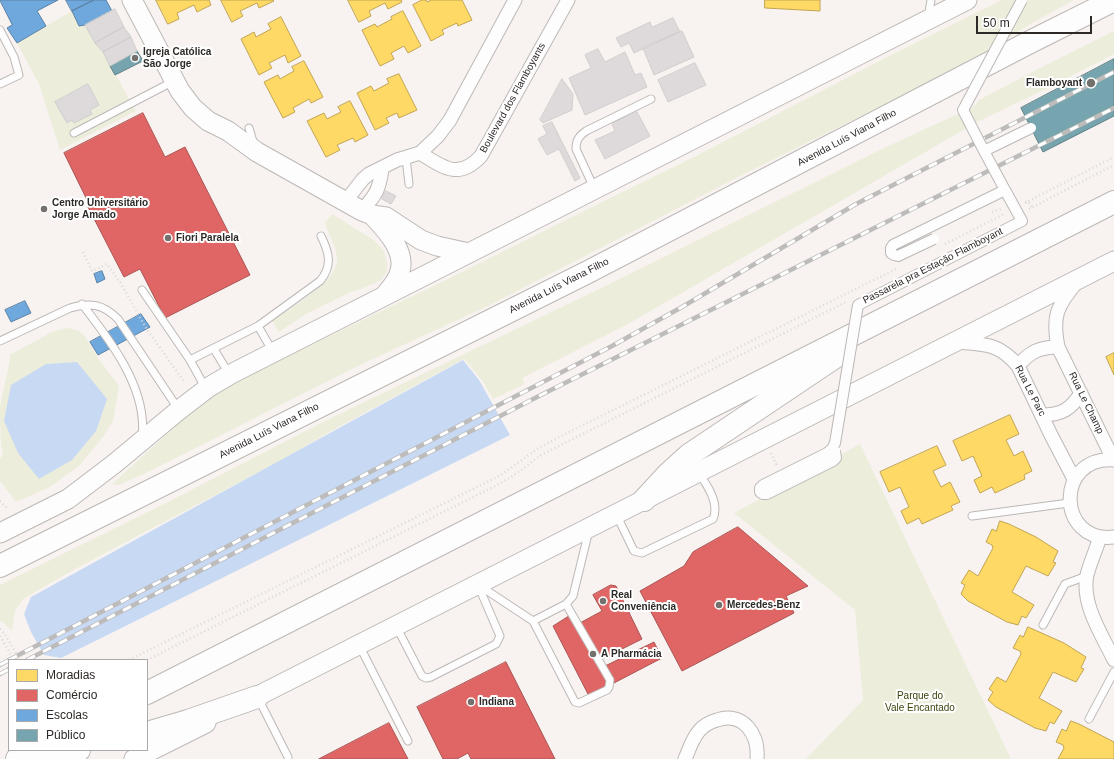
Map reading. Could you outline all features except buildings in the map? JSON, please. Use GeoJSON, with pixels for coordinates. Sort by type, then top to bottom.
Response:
{"type":"FeatureCollection","features":[{"type":"Feature","properties":{"kind":"highway"},"geometry":{"type":"LineString","coordinates":[[1030,42],[1059,20],[1090,0]]}},
{"type":"Feature","properties":{"kind":"highway","name":"Avenida Luís Viana Filho"},"geometry":{"type":"LineString","coordinates":[[0,566],[586,273],[1030,42],[1114,0]]}},
{"type":"Feature","properties":{"kind":"highway"},"geometry":{"type":"LineString","coordinates":[[148,692],[1114,202]]}},
{"type":"Feature","properties":{"kind":"highway"},"geometry":{"type":"LineString","coordinates":[[644,500],[668,474],[689,455],[926,297]]}},
{"type":"Feature","properties":{"kind":"highway"},"geometry":{"type":"LineString","coordinates":[[156,744],[188,721],[257,697]]}},
{"type":"Feature","properties":{"kind":"highway"},"geometry":{"type":"LineString","coordinates":[[17,759],[33,751]]}},
{"type":"Feature","properties":{"kind":"highway"},"geometry":{"type":"LineString","coordinates":[[51,759],[76,751]]}},
{"type":"Feature","properties":{"kind":"main road"},"geometry":{"type":"LineString","coordinates":[[132,0],[174,80],[193,108],[208,121],[228,131],[257,152],[345,202],[367,213],[386,217],[421,240],[437,246],[469,253]]}},
{"type":"Feature","properties":{"kind":"main road"},"geometry":{"type":"LineString","coordinates":[[0,533],[68,499],[206,389],[229,375],[594,188],[967,0]]}},
{"type":"Feature","properties":{"kind":"main road"},"geometry":{"type":"LineString","coordinates":[[367,213],[392,238],[400,259],[401,270],[395,283],[385,295]]}},
{"type":"Feature","properties":{"kind":"main road"},"geometry":{"type":"LineString","coordinates":[[257,697],[1114,260]]}},
{"type":"Feature","properties":{"kind":"main road"},"geometry":{"type":"LineString","coordinates":[[134,759],[146,751]]}},
{"type":"Feature","properties":{"kind":"street"},"geometry":{"type":"LineString","coordinates":[[345,202],[363,179],[397,160],[420,153],[438,136],[450,120],[514,0]]}},
{"type":"Feature","properties":{"kind":"street","name":"Boulevard dos Flamboyants"},"geometry":{"type":"LineString","coordinates":[[420,153],[443,166],[455,170],[466,169],[481,156],[568,0]]}},
{"type":"Feature","properties":{"kind":"street"},"geometry":{"type":"LineString","coordinates":[[1022,0],[964,110],[1005,190],[1023,217]]}},
{"type":"Feature","properties":{"kind":"street"},"geometry":{"type":"LineString","coordinates":[[984,151],[1031,128]]}},
{"type":"Feature","properties":{"kind":"street"},"geometry":{"type":"LineString","coordinates":[[367,213],[377,193],[382,169]]}},
{"type":"Feature","properties":{"kind":"street"},"geometry":{"type":"LineString","coordinates":[[934,239],[898,256],[891,253],[891,248],[893,245],[1005,190]]}},
{"type":"Feature","properties":{"kind":"street","name":"Passarela pra Estação Flamboyant"},"geometry":{"type":"LineString","coordinates":[[835,451],[836,458],[833,461],[767,494],[760,492],[760,488],[763,485],[827,453],[835,444],[858,305],[1023,217]]}},
{"type":"Feature","properties":{"kind":"street"},"geometry":{"type":"LineString","coordinates":[[1018,366],[1031,353],[1039,349],[1058,347],[1055,333],[1055,321],[1059,306],[1081,278]]}},
{"type":"Feature","properties":{"kind":"street","name":"Rua Le Parc"},"geometry":{"type":"LineString","coordinates":[[954,342],[991,346],[1007,354],[1018,366],[1074,480]]}},
{"type":"Feature","properties":{"kind":"street","name":"Rua Le Champ"},"geometry":{"type":"LineString","coordinates":[[1058,347],[1114,460]]}},
{"type":"Feature","properties":{"kind":"street"},"geometry":{"type":"LineString","coordinates":[[1042,415],[1054,415],[1065,411],[1075,403],[1081,393]]}},
{"type":"Feature","properties":{"kind":"street"},"geometry":{"type":"LineString","coordinates":[[1114,460],[1095,462],[1080,472],[1074,480],[1070,491],[1069,503],[1072,515],[1079,525],[1089,533],[1100,537],[1114,538]]}},
{"type":"Feature","properties":{"kind":"street"},"geometry":{"type":"LineString","coordinates":[[1100,537],[1087,576],[1086,588],[1091,611],[1114,660]]}},
{"type":"Feature","properties":{"kind":"street"},"geometry":{"type":"LineString","coordinates":[[685,759],[699,730],[710,722],[723,718],[736,718],[746,725],[754,736],[758,751],[757,759]]}},
{"type":"Feature","properties":{"kind":"lane"},"geometry":{"type":"LineString","coordinates":[[928,20],[931,0]]}},
{"type":"Feature","properties":{"kind":"lane"},"geometry":{"type":"LineString","coordinates":[[0,30],[14,57],[19,75],[0,84]]}},
{"type":"Feature","properties":{"kind":"lane"},"geometry":{"type":"LineString","coordinates":[[74,133],[174,80]]}},
{"type":"Feature","properties":{"kind":"lane"},"geometry":{"type":"LineString","coordinates":[[594,188],[576,149],[576,142],[586,131],[651,99]]}},
{"type":"Feature","properties":{"kind":"lane"},"geometry":{"type":"LineString","coordinates":[[249,128],[257,152]]}},
{"type":"Feature","properties":{"kind":"lane"},"geometry":{"type":"LineString","coordinates":[[406,158],[409,184]]}},
{"type":"Feature","properties":{"kind":"lane"},"geometry":{"type":"LineString","coordinates":[[190,360],[258,326],[313,287],[326,274],[329,259],[321,236]]}},
{"type":"Feature","properties":{"kind":"lane"},"geometry":{"type":"LineString","coordinates":[[142,290],[190,360],[206,389]]}},
{"type":"Feature","properties":{"kind":"lane"},"geometry":{"type":"LineString","coordinates":[[82,304],[114,349],[137,391],[143,424],[141,442]]}},
{"type":"Feature","properties":{"kind":"lane"},"geometry":{"type":"LineString","coordinates":[[0,341],[58,312],[82,304],[92,304],[102,307],[111,312],[118,319],[179,410]]}},
{"type":"Feature","properties":{"kind":"lane"},"geometry":{"type":"LineString","coordinates":[[258,326],[273,352]]}},
{"type":"Feature","properties":{"kind":"lane"},"geometry":{"type":"LineString","coordinates":[[214,349],[229,375]]}},
{"type":"Feature","properties":{"kind":"lane"},"geometry":{"type":"LineString","coordinates":[[616,514],[634,551],[638,553],[642,553],[713,519],[716,510],[712,496],[707,484],[698,472]]}},
{"type":"Feature","properties":{"kind":"lane"},"geometry":{"type":"LineString","coordinates":[[972,516],[1069,503]]}},
{"type":"Feature","properties":{"kind":"lane"},"geometry":{"type":"LineString","coordinates":[[533,621],[566,604],[573,596],[589,528]]}},
{"type":"Feature","properties":{"kind":"lane"},"geometry":{"type":"LineString","coordinates":[[1043,625],[1065,584],[1087,576]]}},
{"type":"Feature","properties":{"kind":"lane"},"geometry":{"type":"LineString","coordinates":[[478,584],[533,621],[575,702],[579,703],[607,690],[610,680],[566,604]]}},
{"type":"Feature","properties":{"kind":"lane"},"geometry":{"type":"LineString","coordinates":[[396,626],[422,676],[426,678],[432,677],[496,644],[499,641],[500,636],[478,584]]}},
{"type":"Feature","properties":{"kind":"lane"},"geometry":{"type":"LineString","coordinates":[[359,645],[408,741]]}},
{"type":"Feature","properties":{"kind":"lane"},"geometry":{"type":"LineString","coordinates":[[1089,719],[1114,672]]}},
{"type":"Feature","properties":{"kind":"lane"},"geometry":{"type":"LineString","coordinates":[[257,697],[288,757]]}},
{"type":"Feature","properties":{"kind":"path"},"geometry":{"type":"LineString","coordinates":[[1021,204],[1028,202],[1114,157]]}},
{"type":"Feature","properties":{"kind":"path"},"geometry":{"type":"LineString","coordinates":[[1023,217],[1032,208],[1114,165]]}},
{"type":"Feature","properties":{"kind":"path"},"geometry":{"type":"LineString","coordinates":[[1028,202],[1032,208]]}},
{"type":"Feature","properties":{"kind":"path"},"geometry":{"type":"LineString","coordinates":[[986,214],[1006,208]]}},
{"type":"Feature","properties":{"kind":"path"},"geometry":{"type":"LineString","coordinates":[[942,245],[1009,212]]}},
{"type":"Feature","properties":{"kind":"path"},"geometry":{"type":"LineString","coordinates":[[83,252],[92,271],[107,264],[120,282],[146,328],[184,383]]}},
{"type":"Feature","properties":{"kind":"path"},"geometry":{"type":"LineString","coordinates":[[131,659],[501,475],[537,449],[559,437],[900,267]]}},
{"type":"Feature","properties":{"kind":"path"},"geometry":{"type":"LineString","coordinates":[[148,660],[503,482],[541,455],[847,301]]}},
{"type":"Feature","properties":{"kind":"path"},"geometry":{"type":"LineString","coordinates":[[0,501],[7,508]]}},
{"type":"Feature","properties":{"kind":"path"},"geometry":{"type":"LineString","coordinates":[[0,629],[4,632],[19,659]]}},
{"type":"Feature","properties":{"kind":"path"},"geometry":{"type":"LineString","coordinates":[[0,636],[13,659]]}},
{"type":"Feature","properties":{"kind":"green space"},"geometry":{"type":"Polygon","coordinates":[[[1002,0],[1074,0],[1034,22],[975,58],[746,173],[490,305],[360,365],[148,472],[119,485],[112,484],[185,418],[213,396],[243,378],[456,275],[694,157],[891,55],[1002,0]]]}},
{"type":"Feature","properties":{"kind":"green space"},"geometry":{"type":"Polygon","coordinates":[[[72,11],[99,46],[136,111],[60,150],[39,84],[17,43],[72,11]]]}},
{"type":"Feature","properties":{"kind":"green space"},"geometry":{"type":"Polygon","coordinates":[[[1114,31],[1114,54],[979,121],[628,324],[522,378],[525,384],[493,399],[482,380],[464,359],[333,430],[278,462],[77,568],[23,599],[16,609],[12,631],[0,621],[0,585],[168,502],[325,421],[595,291],[884,148],[973,107],[981,99],[1114,31]]]}},
{"type":"Feature","properties":{"kind":"green space"},"geometry":{"type":"Polygon","coordinates":[[[332,214],[375,241],[384,251],[387,263],[387,272],[380,281],[351,292],[306,314],[279,332],[272,321],[310,295],[329,278],[335,269],[337,261],[336,251],[325,223],[332,214]]]}},
{"type":"Feature","properties":{"kind":"green space"},"geometry":{"type":"Polygon","coordinates":[[[67,328],[77,330],[84,335],[98,358],[119,386],[113,421],[103,437],[79,466],[50,487],[16,502],[0,481],[0,458],[3,455],[0,408],[10,355],[52,332],[67,328]]]}},
{"type":"Feature","properties":{"kind":"green space","name":"Parque do Vale Encantado"},"geometry":{"type":"Polygon","coordinates":[[[860,444],[1011,759],[806,759],[863,700],[855,610],[734,513],[860,444]]]}},
{"type":"Feature","properties":{"kind":"water"},"geometry":{"type":"Polygon","coordinates":[[[463,360],[479,380],[510,435],[61,658],[44,655],[31,632],[24,614],[31,597],[463,360]]]}},
{"type":"Feature","properties":{"kind":"water"},"geometry":{"type":"Polygon","coordinates":[[[77,362],[107,399],[96,431],[72,460],[39,479],[18,453],[4,421],[11,385],[46,364],[77,362]]]}},
{"type":"Feature","properties":{"kind":"railway"},"geometry":{"type":"LineString","coordinates":[[11,659],[612,346],[682,307],[856,204],[1114,72]]}},
{"type":"Feature","properties":{"kind":"railway"},"geometry":{"type":"LineString","coordinates":[[29,659],[539,396],[1114,108]]}},
{"type":"Feature","properties":{"kind":"railway"},"geometry":{"type":"LineString","coordinates":[[0,665],[8,661]]}},
{"type":"Feature","properties":{"kind":"railway"},"geometry":{"type":"LineString","coordinates":[[0,674],[8,670]]}},
{"type":"Feature","properties":{"kind":"place","name":"Igreja Católica São Jorge"},"geometry":{"type":"Point","coordinates":[135,58]}},
{"type":"Feature","properties":{"kind":"place","name":"Flamboyant"},"geometry":{"type":"Point","coordinates":[1091,83]}},
{"type":"Feature","properties":{"kind":"place","name":"Centro Universitário Jorge Amado"},"geometry":{"type":"Point","coordinates":[44,209]}},
{"type":"Feature","properties":{"kind":"place","name":"Fiori Paralela"},"geometry":{"type":"Point","coordinates":[168,238]}},
{"type":"Feature","properties":{"kind":"place","name":"Real Conveniência"},"geometry":{"type":"Point","coordinates":[603,601]}},
{"type":"Feature","properties":{"kind":"place","name":"Mercedes-Benz"},"geometry":{"type":"Point","coordinates":[719,605]}},
{"type":"Feature","properties":{"kind":"place","name":"A Pharmácia"},"geometry":{"type":"Point","coordinates":[593,654]}},
{"type":"Feature","properties":{"kind":"place","name":"Indiana"},"geometry":{"type":"Point","coordinates":[471,702]}}]}
